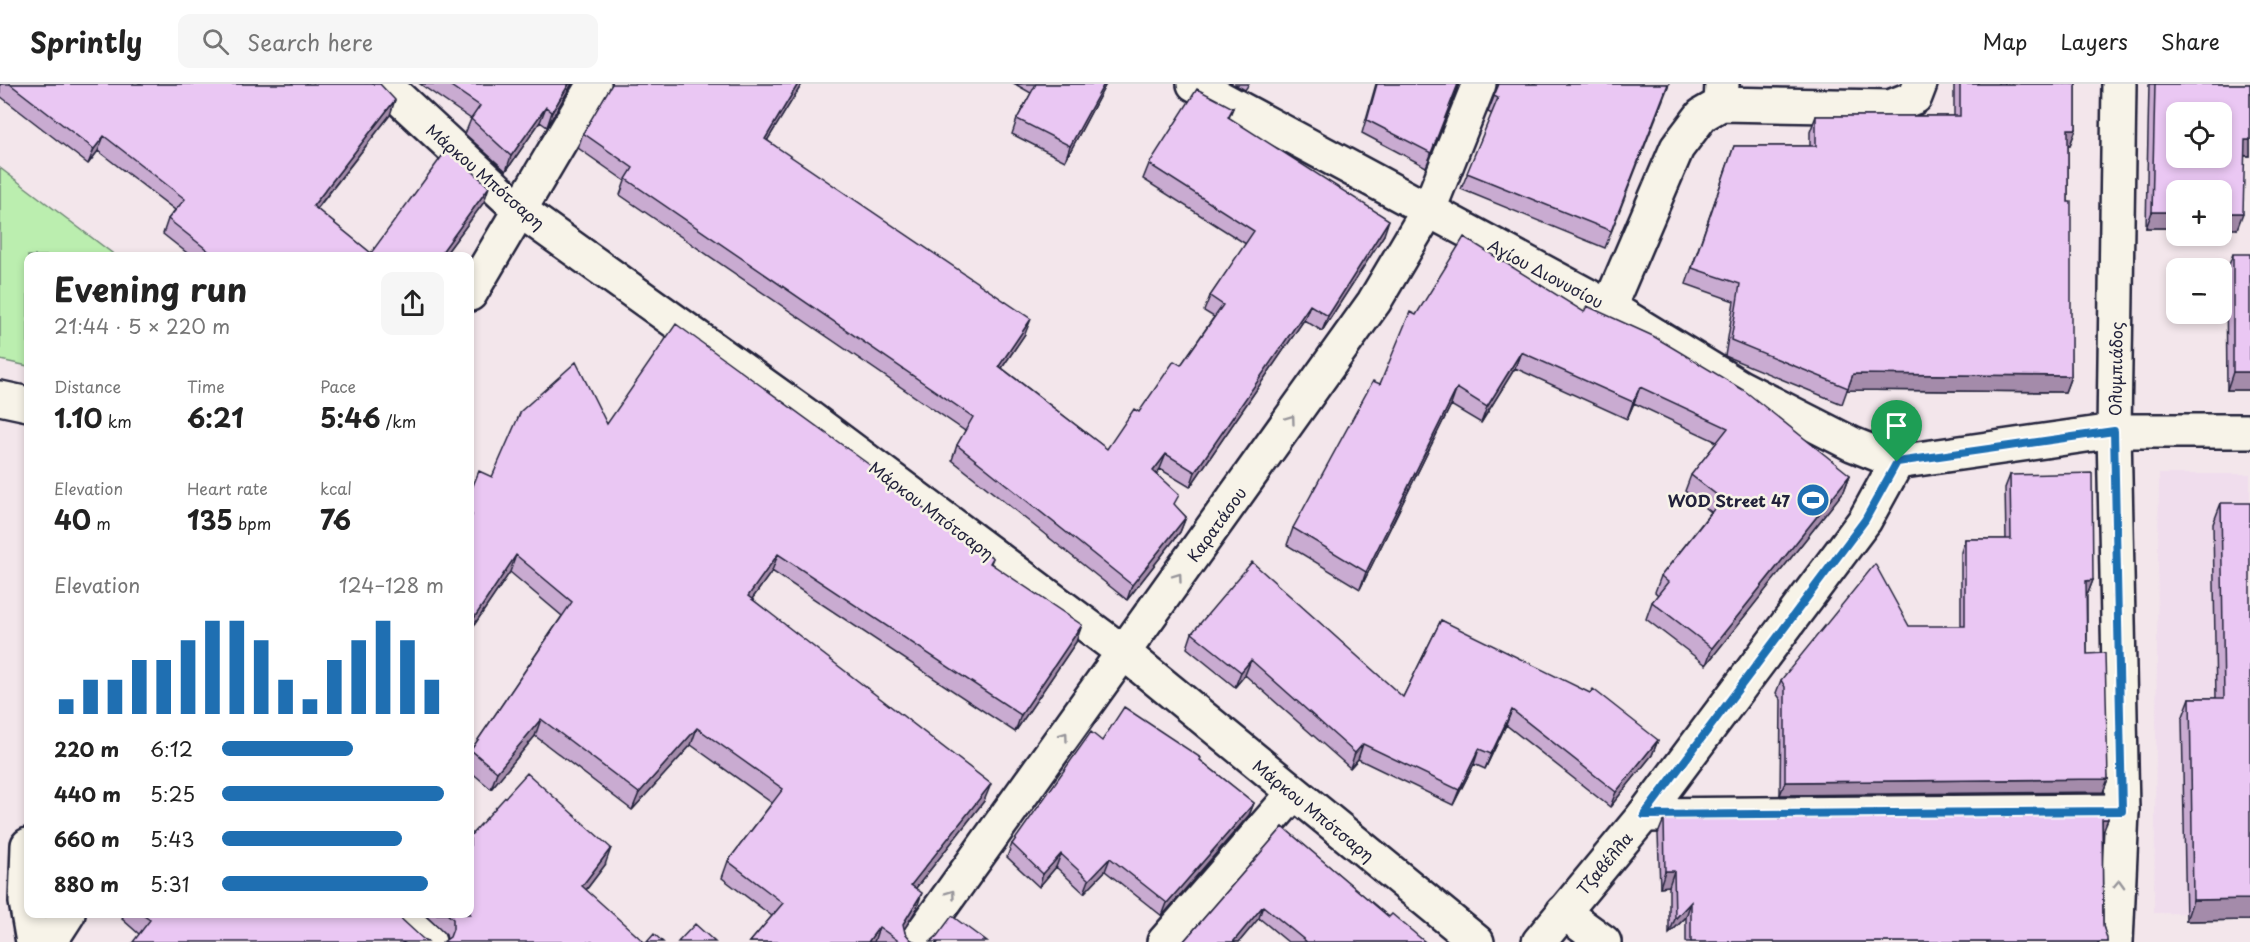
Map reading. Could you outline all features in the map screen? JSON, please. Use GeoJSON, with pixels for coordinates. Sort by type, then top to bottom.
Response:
{"type":"FeatureCollection","features":[{"type":"Feature","properties":{"kind":"street","name":"Μάρκου Μπότσαρη"},"geometry":{"type":"LineString","coordinates":[[384,84],[521,211],[807,416],[1124,653],[1293,794],[1477,942]]}},
{"type":"Feature","properties":{"kind":"street"},"geometry":{"type":"LineString","coordinates":[[474,287],[594,84]]}},
{"type":"Feature","properties":{"kind":"street","name":"Αγίου Διονυσίου"},"geometry":{"type":"LineString","coordinates":[[1194,84],[1609,307],[1740,387],[1852,444],[1897,462]]}},
{"type":"Feature","properties":{"kind":"street","name":"Καρατάσου"},"geometry":{"type":"LineString","coordinates":[[916,942],[1374,302],[1429,209],[1479,84]]}},
{"type":"Feature","properties":{"kind":"street"},"geometry":{"type":"LineString","coordinates":[[1609,307],[1677,148],[1702,115],[1722,94],[1890,107],[1915,97],[1920,84]]}},
{"type":"Feature","properties":{"kind":"street","name":"Ολυμπιάδος"},"geometry":{"type":"LineString","coordinates":[[2116,942],[2122,811],[2114,431],[2119,84]]}},
{"type":"Feature","properties":{"kind":"street"},"geometry":{"type":"LineString","coordinates":[[0,398],[24,403]]}},
{"type":"Feature","properties":{"kind":"street"},"geometry":{"type":"LineString","coordinates":[[1897,462],[2114,431],[2250,431]]}},
{"type":"Feature","properties":{"kind":"street","name":"Τζαβέλλα"},"geometry":{"type":"LineString","coordinates":[[1539,942],[1644,815],[1865,520],[1897,462]]}},
{"type":"Feature","properties":{"kind":"street"},"geometry":{"type":"LineString","coordinates":[[1164,942],[1293,794]]}},
{"type":"Feature","properties":{"kind":"street"},"geometry":{"type":"LineString","coordinates":[[1644,815],[2122,811]]}},
{"type":"Feature","properties":{"kind":"street"},"geometry":{"type":"LineString","coordinates":[[1563,912],[1604,942]]}},
{"type":"Feature","properties":{"kind":"street"},"geometry":{"type":"LineString","coordinates":[[29,918],[33,942]]}},
{"type":"Feature","properties":{"kind":"street"},"geometry":{"type":"LineString","coordinates":[[50,942],[65,918]]}},
{"type":"Feature","properties":{"kind":"street"},"geometry":{"type":"LineString","coordinates":[[402,918],[429,942]]}},
{"type":"Feature","properties":{"kind":"shaded area"},"geometry":{"type":"Polygon","coordinates":[[[2159,474],[2250,474],[2250,914],[2154,913],[2159,474]]]}},
{"type":"Feature","properties":{"kind":"green space"},"geometry":{"type":"Polygon","coordinates":[[[0,168],[111,252],[24,252],[24,365],[0,360],[0,168]]]}},
{"type":"Feature","properties":{"kind":"building"},"geometry":{"type":"Polygon","coordinates":[[[10,84],[380,84],[395,100],[313,206],[370,252],[210,252],[168,219],[185,199],[104,136],[94,149],[10,84]]]}},
{"type":"Feature","properties":{"kind":"building"},"geometry":{"type":"Polygon","coordinates":[[[448,84],[569,84],[552,112],[546,107],[511,156],[471,119],[480,106],[448,84]]]}},
{"type":"Feature","properties":{"kind":"building"},"geometry":{"type":"Polygon","coordinates":[[[612,84],[798,84],[765,139],[1031,319],[999,366],[1107,449],[1134,409],[1139,412],[1174,361],[1181,365],[1223,305],[1210,296],[1254,231],[1149,164],[1197,89],[1233,108],[1228,117],[1389,220],[1328,316],[1310,305],[1195,472],[1166,454],[1153,471],[1179,495],[1174,504],[1186,517],[1132,585],[957,445],[973,417],[626,179],[633,168],[583,133],[612,84]]]}},
{"type":"Feature","properties":{"kind":"building"},"geometry":{"type":"Polygon","coordinates":[[[1036,84],[1104,84],[1070,146],[1017,119],[1036,84]]]}},
{"type":"Feature","properties":{"kind":"building"},"geometry":{"type":"Polygon","coordinates":[[[1377,84],[1458,84],[1431,153],[1367,120],[1377,84]]]}},
{"type":"Feature","properties":{"kind":"building"},"geometry":{"type":"Polygon","coordinates":[[[1499,84],[1668,84],[1611,231],[1467,173],[1498,98],[1494,96],[1499,84]]]}},
{"type":"Feature","properties":{"kind":"building"},"geometry":{"type":"Polygon","coordinates":[[[1960,84],[2076,84],[2076,129],[2068,129],[2068,202],[2071,202],[2071,376],[1853,374],[1848,388],[1731,340],[1740,284],[1692,268],[1734,146],[1816,146],[1816,116],[1960,116],[1960,84]]]}},
{"type":"Feature","properties":{"kind":"building"},"geometry":{"type":"Polygon","coordinates":[[[2155,84],[2250,84],[2250,140],[2245,140],[2243,213],[2232,213],[2232,180],[2166,180],[2166,212],[2152,212],[2155,84]]]}},
{"type":"Feature","properties":{"kind":"building"},"geometry":{"type":"Polygon","coordinates":[[[448,148],[489,187],[442,252],[372,252],[448,148]]]}},
{"type":"Feature","properties":{"kind":"building"},"geometry":{"type":"Polygon","coordinates":[[[1464,237],[1584,312],[1587,306],[1653,336],[1745,391],[1850,475],[1712,648],[1652,602],[1668,582],[1661,576],[1722,499],[1691,475],[1728,428],[1640,387],[1633,402],[1521,352],[1487,407],[1457,388],[1366,572],[1293,528],[1373,381],[1380,384],[1410,312],[1416,315],[1464,237]]]}},
{"type":"Feature","properties":{"kind":"building"},"geometry":{"type":"Polygon","coordinates":[[[2233,254],[2250,254],[2250,372],[2233,372],[2233,254]]]}},
{"type":"Feature","properties":{"kind":"building"},"geometry":{"type":"Polygon","coordinates":[[[676,324],[895,484],[893,487],[993,558],[990,563],[1082,625],[1021,715],[778,554],[748,596],[991,784],[911,885],[922,893],[903,924],[905,933],[916,942],[900,942],[879,927],[868,942],[750,942],[783,903],[728,861],[783,789],[697,728],[639,793],[541,719],[497,772],[474,753],[474,746],[572,602],[516,555],[474,618],[474,483],[479,471],[492,477],[521,411],[576,362],[607,424],[676,324]]]}},
{"type":"Feature","properties":{"kind":"building"},"geometry":{"type":"Polygon","coordinates":[[[2092,473],[2093,580],[2086,581],[2087,654],[2105,653],[2108,779],[1785,782],[1785,687],[1781,680],[1875,564],[1909,626],[1965,626],[1965,539],[2011,539],[2010,475],[2092,473]]]}},
{"type":"Feature","properties":{"kind":"building"},"geometry":{"type":"Polygon","coordinates":[[[2221,503],[2250,503],[2250,899],[2193,900],[2190,698],[2224,698],[2221,503]]]}},
{"type":"Feature","properties":{"kind":"building"},"geometry":{"type":"Polygon","coordinates":[[[1252,562],[1403,697],[1441,620],[1590,693],[1593,689],[1658,740],[1616,792],[1512,710],[1491,754],[1479,749],[1459,790],[1363,744],[1355,753],[1251,660],[1241,672],[1192,633],[1252,562]]]}},
{"type":"Feature","properties":{"kind":"building"},"geometry":{"type":"Polygon","coordinates":[[[1124,707],[1201,758],[1200,760],[1254,803],[1167,903],[1110,858],[1089,880],[1061,854],[1043,874],[1012,844],[1091,732],[1102,741],[1124,707]]]}},
{"type":"Feature","properties":{"kind":"building"},"geometry":{"type":"Polygon","coordinates":[[[527,773],[611,848],[582,886],[644,942],[443,942],[450,937],[453,929],[452,918],[474,918],[474,832],[527,773]]]}},
{"type":"Feature","properties":{"kind":"building"},"geometry":{"type":"Polygon","coordinates":[[[2108,815],[2108,819],[2102,819],[2103,926],[2107,942],[1691,942],[1691,902],[1675,919],[1674,871],[1665,871],[1664,819],[2108,815]]]}},
{"type":"Feature","properties":{"kind":"building"},"geometry":{"type":"Polygon","coordinates":[[[1283,827],[1389,917],[1392,914],[1425,942],[1307,942],[1263,906],[1233,942],[1185,942],[1283,827]]]}},
{"type":"Feature","properties":{"kind":"building"},"geometry":{"type":"Polygon","coordinates":[[[952,916],[987,942],[930,942],[952,916]]]}},
{"type":"Feature","properties":{"kind":"building"},"geometry":{"type":"Polygon","coordinates":[[[147,918],[400,918],[429,942],[133,942],[150,920],[147,918]]]}},
{"type":"Feature","properties":{"kind":"building"},"geometry":{"type":"Polygon","coordinates":[[[695,924],[715,942],[678,942],[695,924]]]}},
{"type":"Feature","properties":{"kind":"building"},"geometry":{"type":"Polygon","coordinates":[[[654,934],[663,942],[647,942],[654,934]]]}},
{"type":"Feature","properties":{"kind":"place","name":"WOD Street 47"},"geometry":{"type":"Point","coordinates":[1813,500]}},
{"type":"Feature","properties":{"kind":"route"},"geometry":{"type":"LineString","coordinates":[[2114,431],[2122,811],[1644,815],[1865,520],[1897,462],[2114,431]]}}]}
